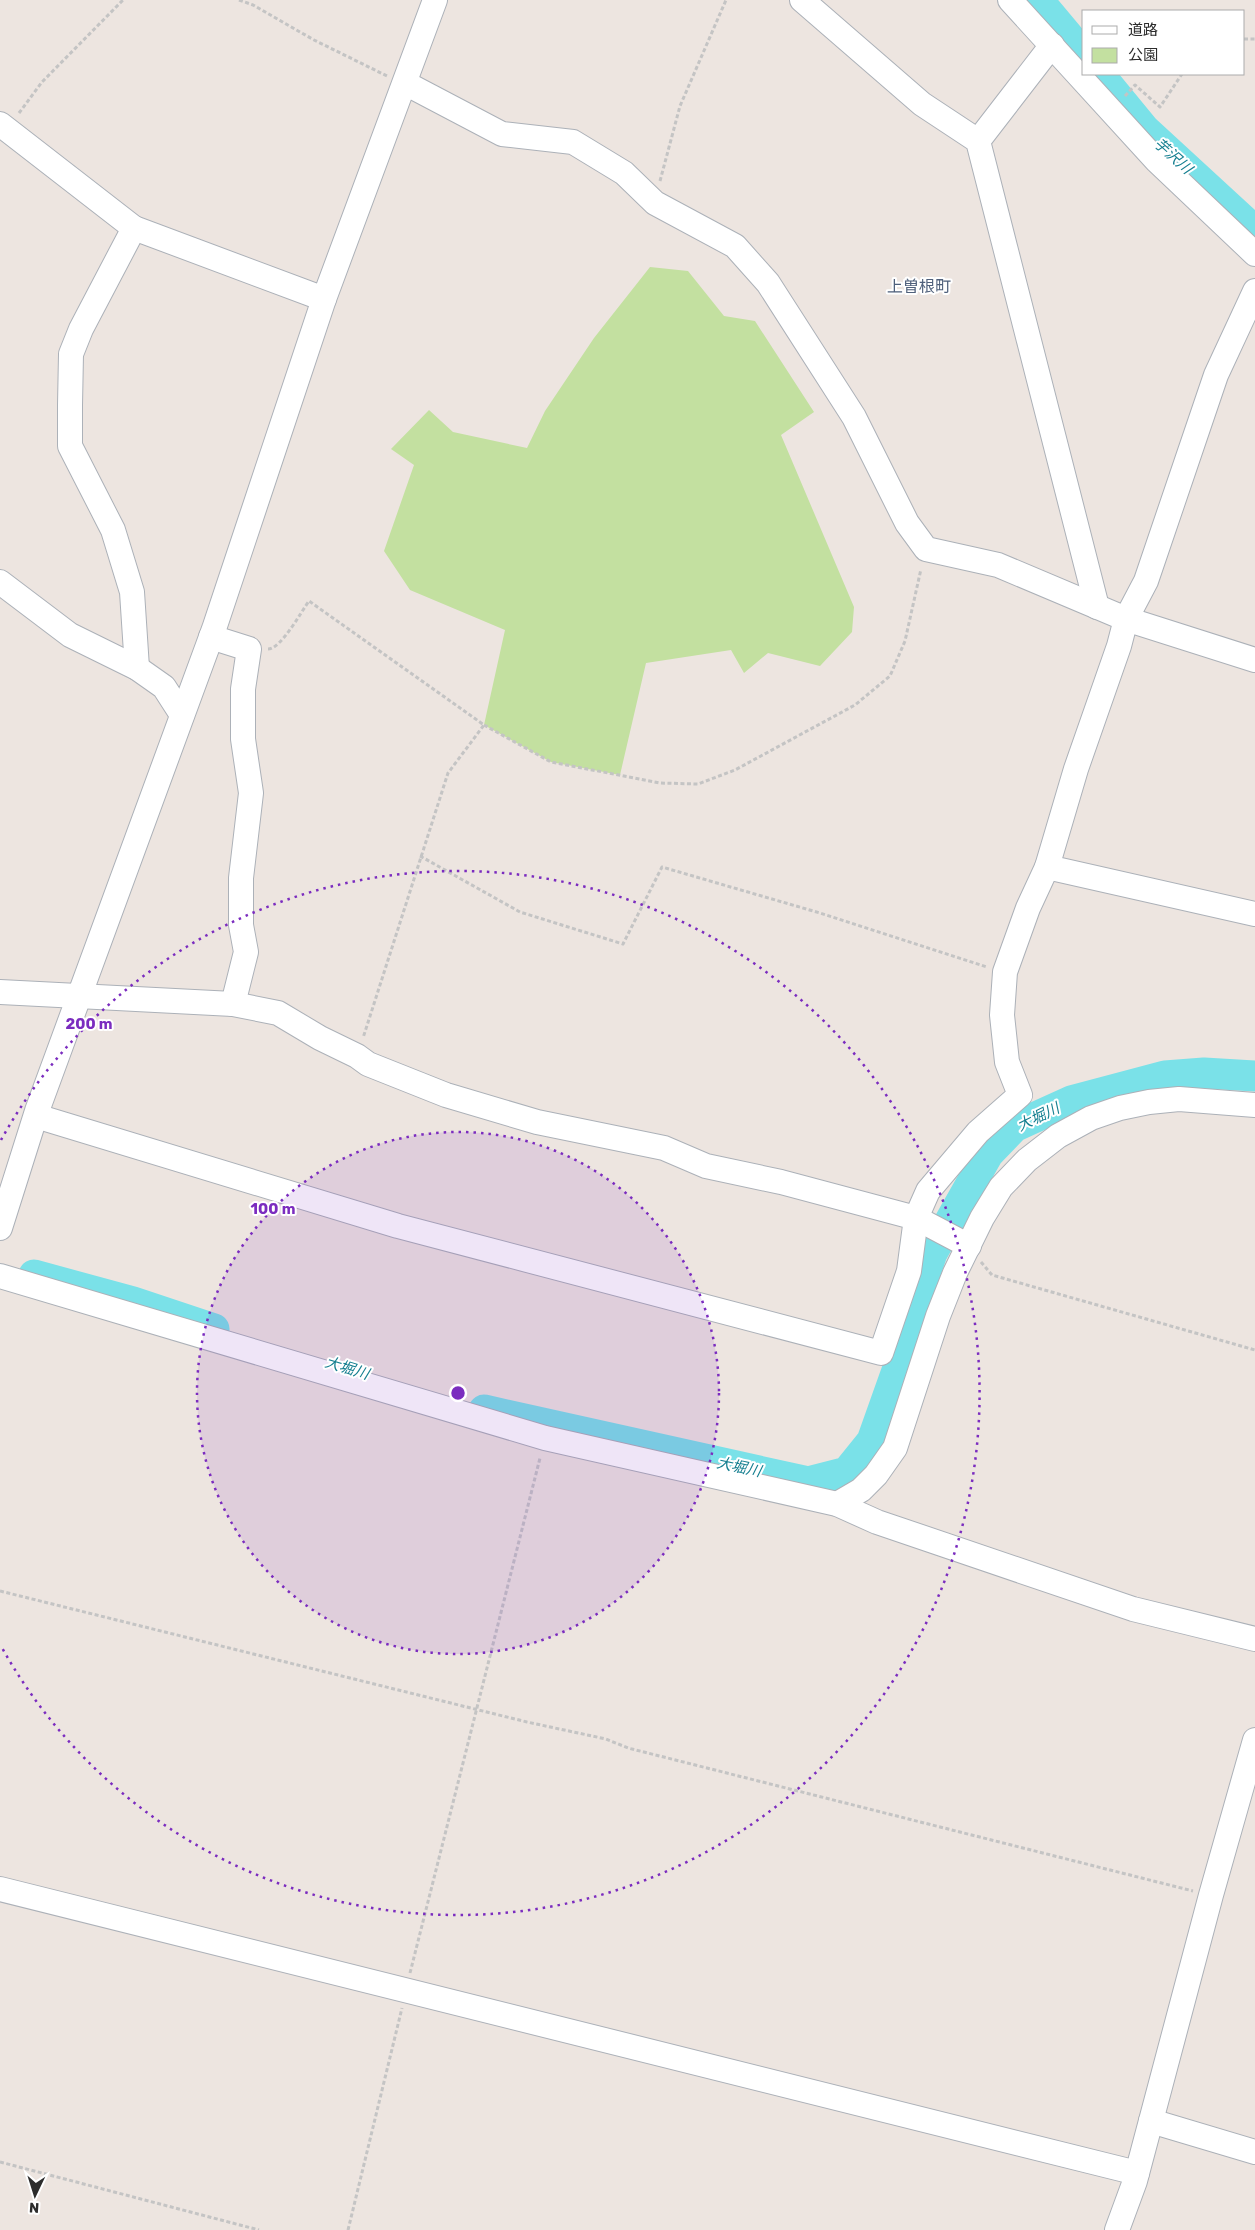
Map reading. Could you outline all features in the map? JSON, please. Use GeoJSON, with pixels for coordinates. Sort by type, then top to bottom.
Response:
{"type":"FeatureCollection","features":[{"type":"Feature","properties":{"kind":"street"},"geometry":{"type":"LineString","coordinates":[[0,1228],[36,1116],[78,997],[211,637],[324,299],[435,0]]}},
{"type":"Feature","properties":{"kind":"street"},"geometry":{"type":"LineString","coordinates":[[802,0],[922,104],[978,141],[1097,607]]}},
{"type":"Feature","properties":{"kind":"street"},"geometry":{"type":"LineString","coordinates":[[1010,0],[1156,160],[1255,254]]}},
{"type":"Feature","properties":{"kind":"street"},"geometry":{"type":"LineString","coordinates":[[978,141],[1052,45]]}},
{"type":"Feature","properties":{"kind":"street"},"geometry":{"type":"LineString","coordinates":[[405,84],[502,134],[573,142],[624,173],[655,203],[735,246],[768,283],[854,417],[907,523],[926,549],[998,565],[1126,618],[1255,660]]}},
{"type":"Feature","properties":{"kind":"street"},"geometry":{"type":"LineString","coordinates":[[2,130],[134,228],[324,299]]}},
{"type":"Feature","properties":{"kind":"street"},"geometry":{"type":"LineString","coordinates":[[134,228],[81,329],[71,354],[70,446],[113,530],[132,592],[137,668]]}},
{"type":"Feature","properties":{"kind":"street"},"geometry":{"type":"LineString","coordinates":[[36,1116],[398,1226],[881,1353],[909,1271],[917,1218],[928,1191],[978,1132],[1020,1095],[1006,1062],[1002,1015],[1005,972],[1028,908],[1047,867],[1076,769],[1119,646],[1126,618],[1146,581],[1216,375],[1255,291]]}},
{"type":"Feature","properties":{"kind":"street"},"geometry":{"type":"LineString","coordinates":[[0,582],[70,635],[137,668],[164,687],[182,715]]}},
{"type":"Feature","properties":{"kind":"street"},"geometry":{"type":"LineString","coordinates":[[211,637],[249,649],[243,689],[243,739],[251,794],[241,878],[241,925],[246,952],[233,1004]]}},
{"type":"Feature","properties":{"kind":"street"},"geometry":{"type":"LineString","coordinates":[[1047,867],[1255,914]]}},
{"type":"Feature","properties":{"kind":"street"},"geometry":{"type":"LineString","coordinates":[[0,992],[233,1004],[278,1013],[320,1038],[357,1056],[368,1064],[446,1095],[537,1122],[664,1148],[706,1166],[781,1182],[917,1218],[968,1246]]}},
{"type":"Feature","properties":{"kind":"street"},"geometry":{"type":"LineString","coordinates":[[837,1504],[861,1490],[876,1475],[895,1448],[938,1316],[955,1273],[1001,1187],[1027,1160],[1058,1136],[1091,1118],[1120,1108],[1179,1099],[1255,1105]]}},
{"type":"Feature","properties":{"kind":"street"},"geometry":{"type":"LineString","coordinates":[[0,1276],[545,1438],[837,1504],[877,1522],[1124,1606],[1255,1639]]}},
{"type":"Feature","properties":{"kind":"street"},"geometry":{"type":"LineString","coordinates":[[1117,2230],[1137,2173],[1211,1895],[1255,1740]]}},
{"type":"Feature","properties":{"kind":"street"},"geometry":{"type":"LineString","coordinates":[[0,1888],[1137,2173]]}},
{"type":"Feature","properties":{"kind":"street"},"geometry":{"type":"LineString","coordinates":[[1151,2121],[1255,2152]]}},
{"type":"Feature","properties":{"kind":"path"},"geometry":{"type":"LineString","coordinates":[[2,130],[42,82],[123,0]]}},
{"type":"Feature","properties":{"kind":"path"},"geometry":{"type":"LineString","coordinates":[[239,0],[253,5],[314,40],[405,84]]}},
{"type":"Feature","properties":{"kind":"path"},"geometry":{"type":"LineString","coordinates":[[655,203],[680,106],[726,0]]}},
{"type":"Feature","properties":{"kind":"path"},"geometry":{"type":"LineString","coordinates":[[1135,85],[1160,108],[1181,75]]}},
{"type":"Feature","properties":{"kind":"path"},"geometry":{"type":"LineString","coordinates":[[249,649],[271,649],[279,644],[309,601],[484,725],[551,762],[660,784],[698,784],[735,770],[855,705],[890,676],[905,641],[926,549]]}},
{"type":"Feature","properties":{"kind":"path"},"geometry":{"type":"LineString","coordinates":[[357,1056],[448,773],[484,725]]}},
{"type":"Feature","properties":{"kind":"path"},"geometry":{"type":"LineString","coordinates":[[420,856],[520,912],[623,944],[662,867],[820,913],[1005,972]]}},
{"type":"Feature","properties":{"kind":"path"},"geometry":{"type":"LineString","coordinates":[[968,1246],[992,1275],[1255,1350]]}},
{"type":"Feature","properties":{"kind":"path"},"geometry":{"type":"LineString","coordinates":[[348,2230],[406,1990],[545,1438]]}},
{"type":"Feature","properties":{"kind":"path"},"geometry":{"type":"LineString","coordinates":[[0,1590],[477,1710],[606,1740],[637,1750],[1211,1895]]}},
{"type":"Feature","properties":{"kind":"path"},"geometry":{"type":"LineString","coordinates":[[0,2162],[259,2230]]}},
{"type":"Feature","properties":{"kind":"green space"},"geometry":{"type":"Polygon","coordinates":[[[650,267],[688,271],[724,316],[755,321],[814,412],[781,435],[854,607],[852,632],[820,666],[768,653],[744,673],[731,650],[646,663],[620,775],[551,762],[484,725],[505,630],[410,590],[384,551],[414,465],[391,449],[429,410],[453,432],[527,448],[545,411],[594,338],[650,267]]]}},
{"type":"Feature","properties":{"kind":"waterway","name":"芋沢川"},"geometry":{"type":"LineString","coordinates":[[1038,0],[1082,53]]}},
{"type":"Feature","properties":{"kind":"waterway","name":"芋沢川"},"geometry":{"type":"LineString","coordinates":[[1100,75],[1145,130],[1255,231]]}},
{"type":"Feature","properties":{"kind":"waterway","name":"大堀川"},"geometry":{"type":"LineString","coordinates":[[484,1410],[808,1482],[847,1472],[872,1441],[904,1351],[915,1303],[932,1253],[988,1154],[1014,1127],[1071,1101],[1165,1076],[1204,1073],[1255,1076]]}},
{"type":"Feature","properties":{"kind":"waterway","name":"大堀川"},"geometry":{"type":"LineString","coordinates":[[34,1275],[133,1302],[214,1329]]}},
{"type":"Feature","properties":{"kind":"district","name":"上曽根町"},"geometry":{"type":"Point","coordinates":[919,286]}}]}
